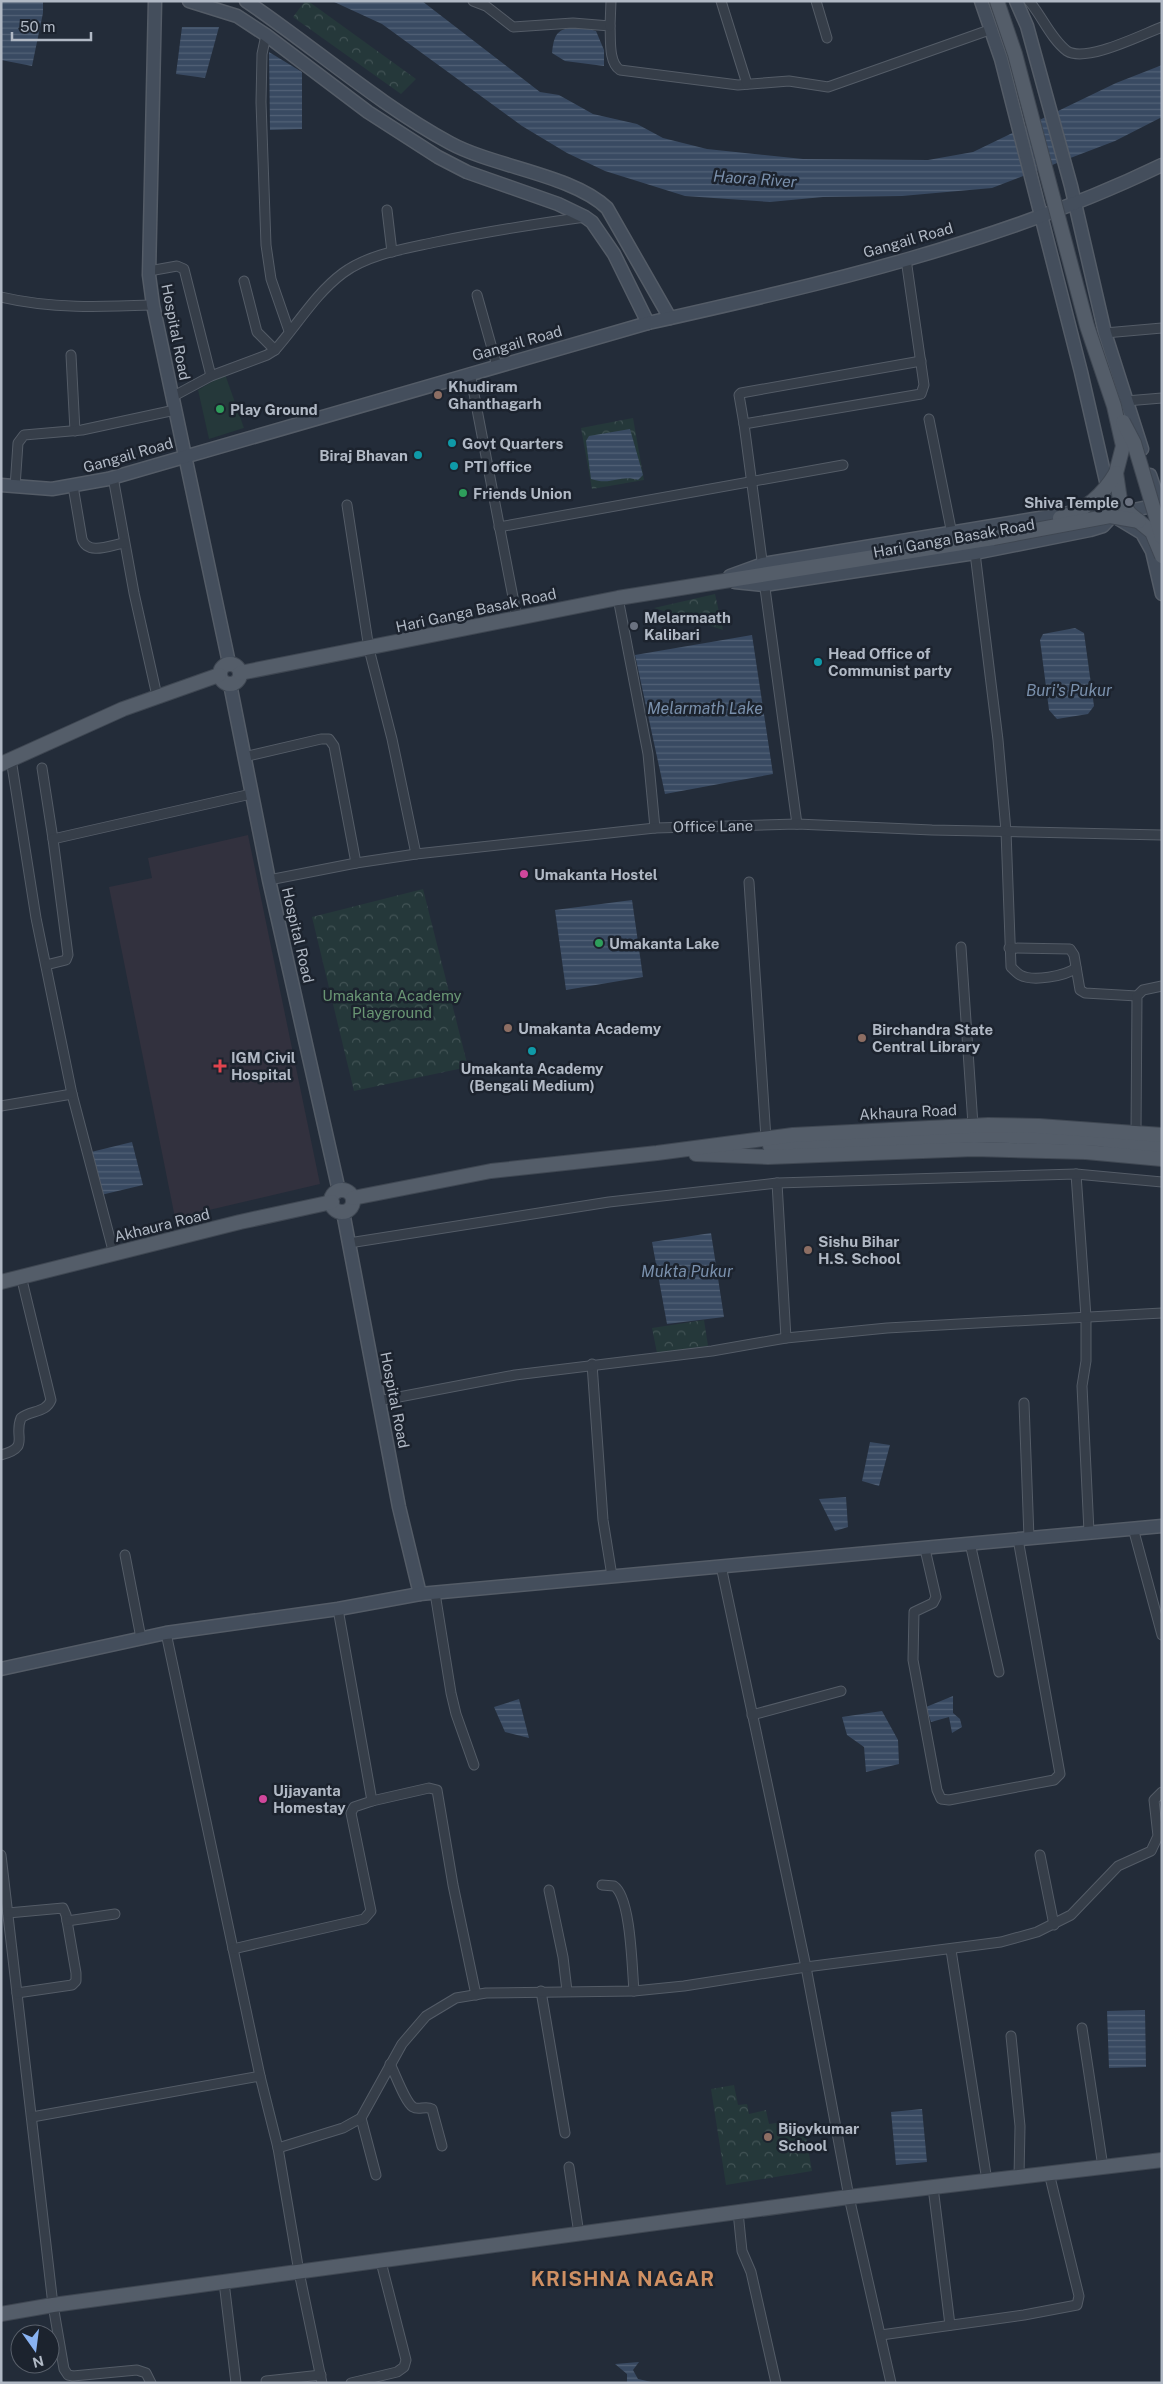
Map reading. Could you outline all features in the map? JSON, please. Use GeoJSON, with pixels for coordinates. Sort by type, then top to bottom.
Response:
{"type":"FeatureCollection","features":[{"type":"Feature","properties":{"kind":"main road"},"geometry":{"type":"LineString","coordinates":[[997,1],[1015,54],[1087,326],[1120,403],[1162,537]]}},
{"type":"Feature","properties":{"kind":"main road"},"geometry":{"type":"LineString","coordinates":[[992,538],[1064,517],[1089,506],[1105,490],[1116,473],[1123,446],[1120,403]]}},
{"type":"Feature","properties":{"kind":"main road"},"geometry":{"type":"LineString","coordinates":[[1116,473],[1120,500],[1130,514],[1152,532],[1162,556]]}},
{"type":"Feature","properties":{"kind":"main road"},"geometry":{"type":"LineString","coordinates":[[992,538],[1110,516],[1139,521]]}},
{"type":"Feature","properties":{"kind":"main road","name":"Hari Ganga Basak Road"},"geometry":{"type":"LineString","coordinates":[[240,673],[718,580],[992,538]]}},
{"type":"Feature","properties":{"kind":"main road"},"geometry":{"type":"LineString","coordinates":[[6,761],[123,709],[157,696],[225,680],[236,682],[240,673],[237,666],[229,663],[221,667],[225,680]]}},
{"type":"Feature","properties":{"kind":"main road","name":"Akhaura Road"},"geometry":{"type":"LineString","coordinates":[[353,1198],[492,1172],[766,1138],[1039,1126],[1136,1132],[1162,1136]]}},
{"type":"Feature","properties":{"kind":"main road"},"geometry":{"type":"LineString","coordinates":[[657,1153],[975,1130],[1098,1139],[1162,1148]]}},
{"type":"Feature","properties":{"kind":"main road","name":"Akhaura Road"},"geometry":{"type":"LineString","coordinates":[[657,1153],[768,1157],[974,1149],[1086,1152],[1162,1159]]}},
{"type":"Feature","properties":{"kind":"main road"},"geometry":{"type":"LineString","coordinates":[[346,1191],[353,1198],[351,1208],[343,1212],[335,1209],[336,1197],[346,1191]]}},
{"type":"Feature","properties":{"kind":"main road","name":"Akhaura Road"},"geometry":{"type":"LineString","coordinates":[[1,1282],[336,1197]]}},
{"type":"Feature","properties":{"kind":"main road"},"geometry":{"type":"LineString","coordinates":[[1,2314],[53,2304],[381,2262],[848,2197],[1162,2160]]}},
{"type":"Feature","properties":{"kind":"street","name":"Hospital Road"},"geometry":{"type":"LineString","coordinates":[[155,1],[149,271],[153,305],[229,663]]}},
{"type":"Feature","properties":{"kind":"street"},"geometry":{"type":"LineString","coordinates":[[189,1],[218,8],[237,16],[266,35],[368,112],[438,157],[467,172],[558,204],[585,217],[592,222],[614,254],[648,323]]}},
{"type":"Feature","properties":{"kind":"street"},"geometry":{"type":"LineString","coordinates":[[246,1],[294,33],[406,117],[450,143],[474,155],[563,184],[599,200],[607,208],[670,318]]}},
{"type":"Feature","properties":{"kind":"street"},"geometry":{"type":"LineString","coordinates":[[473,1],[486,6],[513,27],[573,23],[610,26]]}},
{"type":"Feature","properties":{"kind":"street"},"geometry":{"type":"LineString","coordinates":[[611,1],[610,26],[613,58],[616,68],[710,82],[747,84],[790,81],[828,87],[992,29]]}},
{"type":"Feature","properties":{"kind":"street"},"geometry":{"type":"LineString","coordinates":[[721,1],[747,84]]}},
{"type":"Feature","properties":{"kind":"street"},"geometry":{"type":"LineString","coordinates":[[816,1],[827,38]]}},
{"type":"Feature","properties":{"kind":"street"},"geometry":{"type":"LineString","coordinates":[[981,1],[1001,59],[1081,372],[1114,516],[1142,534],[1152,551],[1162,594]]}},
{"type":"Feature","properties":{"kind":"street"},"geometry":{"type":"LineString","coordinates":[[1016,1],[1027,26],[1071,186],[1120,403],[1161,507],[1114,514]]}},
{"type":"Feature","properties":{"kind":"street"},"geometry":{"type":"LineString","coordinates":[[1029,1],[1058,42],[1074,54],[1083,55],[1098,51],[1162,27]]}},
{"type":"Feature","properties":{"kind":"street"},"geometry":{"type":"LineString","coordinates":[[266,35],[262,54],[261,102],[266,245],[271,279],[289,331]]}},
{"type":"Feature","properties":{"kind":"street","name":"Gangail Road"},"geometry":{"type":"LineString","coordinates":[[1,485],[52,489],[113,477],[184,455],[648,323],[700,312],[906,259],[1040,216],[1116,187],[1162,165]]}},
{"type":"Feature","properties":{"kind":"street"},"geometry":{"type":"LineString","coordinates":[[387,210],[392,252]]}},
{"type":"Feature","properties":{"kind":"street"},"geometry":{"type":"LineString","coordinates":[[15,487],[18,443],[21,437],[29,434],[75,431],[173,403],[211,376],[267,356],[275,350],[315,300],[342,274],[358,264],[392,252],[488,231],[585,217]]}},
{"type":"Feature","properties":{"kind":"street"},"geometry":{"type":"LineString","coordinates":[[744,424],[921,394],[924,385],[906,259]]}},
{"type":"Feature","properties":{"kind":"street"},"geometry":{"type":"LineString","coordinates":[[149,271],[177,266],[184,269],[211,376]]}},
{"type":"Feature","properties":{"kind":"street"},"geometry":{"type":"LineString","coordinates":[[244,281],[257,332],[275,350]]}},
{"type":"Feature","properties":{"kind":"street"},"geometry":{"type":"LineString","coordinates":[[477,295],[497,366]]}},
{"type":"Feature","properties":{"kind":"street"},"geometry":{"type":"LineString","coordinates":[[1,297],[48,306],[79,308],[153,305]]}},
{"type":"Feature","properties":{"kind":"street"},"geometry":{"type":"LineString","coordinates":[[1105,334],[1162,328]]}},
{"type":"Feature","properties":{"kind":"street"},"geometry":{"type":"LineString","coordinates":[[71,355],[75,431]]}},
{"type":"Feature","properties":{"kind":"street"},"geometry":{"type":"LineString","coordinates":[[797,824],[763,574],[753,482],[739,395],[741,393],[921,361]]}},
{"type":"Feature","properties":{"kind":"street"},"geometry":{"type":"LineString","coordinates":[[470,373],[518,618]]}},
{"type":"Feature","properties":{"kind":"street"},"geometry":{"type":"LineString","coordinates":[[1120,403],[1162,398]]}},
{"type":"Feature","properties":{"kind":"street"},"geometry":{"type":"LineString","coordinates":[[929,419],[952,534]]}},
{"type":"Feature","properties":{"kind":"street"},"geometry":{"type":"LineString","coordinates":[[499,527],[843,465]]}},
{"type":"Feature","properties":{"kind":"street"},"geometry":{"type":"LineString","coordinates":[[113,477],[124,542],[157,696]]}},
{"type":"Feature","properties":{"kind":"street"},"geometry":{"type":"LineString","coordinates":[[74,486],[82,539],[86,546],[92,549],[124,542]]}},
{"type":"Feature","properties":{"kind":"street"},"geometry":{"type":"LineString","coordinates":[[347,505],[369,649],[392,739],[416,854]]}},
{"type":"Feature","properties":{"kind":"street","name":"Hari Ganga Basak Road"},"geometry":{"type":"LineString","coordinates":[[1098,508],[1114,514],[1103,526],[1090,530],[975,553],[763,574],[952,534],[1098,508]]}},
{"type":"Feature","properties":{"kind":"street"},"geometry":{"type":"LineString","coordinates":[[975,553],[993,694],[1006,830],[1011,967],[1022,976],[1054,977],[1068,974],[1076,968]]}},
{"type":"Feature","properties":{"kind":"street"},"geometry":{"type":"LineString","coordinates":[[618,598],[648,754],[655,828]]}},
{"type":"Feature","properties":{"kind":"street","name":"Hospital Road"},"geometry":{"type":"LineString","coordinates":[[225,680],[244,757],[336,1197]]}},
{"type":"Feature","properties":{"kind":"street"},"geometry":{"type":"LineString","coordinates":[[244,757],[321,739],[330,739],[334,746],[356,863]]}},
{"type":"Feature","properties":{"kind":"street"},"geometry":{"type":"LineString","coordinates":[[6,761],[72,1094],[114,1254]]}},
{"type":"Feature","properties":{"kind":"street"},"geometry":{"type":"LineString","coordinates":[[42,768],[68,955],[66,960],[61,963],[46,965]]}},
{"type":"Feature","properties":{"kind":"street"},"geometry":{"type":"LineString","coordinates":[[53,839],[251,794]]}},
{"type":"Feature","properties":{"kind":"street","name":"Office Lane"},"geometry":{"type":"LineString","coordinates":[[269,880],[356,863],[416,854],[655,828],[797,824],[932,830],[1006,830],[1162,835]]}},
{"type":"Feature","properties":{"kind":"street"},"geometry":{"type":"LineString","coordinates":[[749,882],[766,1138]]}},
{"type":"Feature","properties":{"kind":"street"},"geometry":{"type":"LineString","coordinates":[[961,946],[975,1130]]}},
{"type":"Feature","properties":{"kind":"street"},"geometry":{"type":"LineString","coordinates":[[1010,948],[1068,949],[1074,954],[1080,990],[1085,993],[1137,996]]}},
{"type":"Feature","properties":{"kind":"street"},"geometry":{"type":"LineString","coordinates":[[1136,1132],[1137,996],[1143,990],[1162,986]]}},
{"type":"Feature","properties":{"kind":"street"},"geometry":{"type":"LineString","coordinates":[[1,1106],[72,1094]]}},
{"type":"Feature","properties":{"kind":"street"},"geometry":{"type":"LineString","coordinates":[[1076,1174],[1086,1317],[1086,1361],[1082,1386],[1089,1532]]}},
{"type":"Feature","properties":{"kind":"street"},"geometry":{"type":"LineString","coordinates":[[349,1243],[610,1202],[777,1183],[1076,1174],[1162,1182]]}},
{"type":"Feature","properties":{"kind":"street"},"geometry":{"type":"LineString","coordinates":[[777,1183],[786,1338]]}},
{"type":"Feature","properties":{"kind":"street","name":"Hospital Road"},"geometry":{"type":"LineString","coordinates":[[343,1212],[399,1507],[420,1594]]}},
{"type":"Feature","properties":{"kind":"street"},"geometry":{"type":"LineString","coordinates":[[1,1455],[15,1450],[19,1445],[21,1418],[49,1406],[51,1400],[21,1276]]}},
{"type":"Feature","properties":{"kind":"street"},"geometry":{"type":"LineString","coordinates":[[378,1400],[515,1375],[592,1364],[712,1351],[786,1338],[887,1328],[1162,1313]]}},
{"type":"Feature","properties":{"kind":"street"},"geometry":{"type":"LineString","coordinates":[[592,1364],[603,1520],[612,1576]]}},
{"type":"Feature","properties":{"kind":"street"},"geometry":{"type":"LineString","coordinates":[[925,1549],[936,1597],[934,1603],[918,1609],[913,1616],[913,1660],[937,1790],[942,1799],[949,1800],[1054,1780],[1060,1774],[1024,1538],[1024,1403]]}},
{"type":"Feature","properties":{"kind":"street"},"geometry":{"type":"LineString","coordinates":[[1,1669],[166,1633],[435,1592],[1162,1526]]}},
{"type":"Feature","properties":{"kind":"street"},"geometry":{"type":"LineString","coordinates":[[1133,1528],[1162,1635]]}},
{"type":"Feature","properties":{"kind":"street"},"geometry":{"type":"LineString","coordinates":[[970,1543],[999,1672]]}},
{"type":"Feature","properties":{"kind":"street"},"geometry":{"type":"LineString","coordinates":[[126,1555],[141,1638]]}},
{"type":"Feature","properties":{"kind":"street"},"geometry":{"type":"LineString","coordinates":[[721,1566],[806,1967],[848,2197],[891,2383]]}},
{"type":"Feature","properties":{"kind":"street"},"geometry":{"type":"LineString","coordinates":[[435,1592],[451,1693],[456,1714],[474,1765]]}},
{"type":"Feature","properties":{"kind":"street"},"geometry":{"type":"LineString","coordinates":[[338,1608],[372,1801]]}},
{"type":"Feature","properties":{"kind":"street"},"geometry":{"type":"LineString","coordinates":[[166,1633],[260,2076],[278,2148],[299,2272],[322,2379],[266,2381]]}},
{"type":"Feature","properties":{"kind":"street"},"geometry":{"type":"LineString","coordinates":[[752,1715],[841,1691]]}},
{"type":"Feature","properties":{"kind":"street"},"geometry":{"type":"LineString","coordinates":[[233,1949],[368,1916],[371,1906],[351,1813],[354,1807],[372,1801],[429,1788],[437,1790],[476,1995]]}},
{"type":"Feature","properties":{"kind":"street"},"geometry":{"type":"LineString","coordinates":[[278,2148],[344,2128],[361,2118],[402,2044],[426,2016],[456,1998],[541,1991],[634,1991],[684,1986],[806,1967],[951,1950],[1001,1942],[1054,1925],[1071,1915],[1083,1904],[1118,1866],[1152,1852],[1158,1836],[1154,1800],[1162,1792]]}},
{"type":"Feature","properties":{"kind":"street"},"geometry":{"type":"LineString","coordinates":[[1,1855],[53,2304],[64,2369],[68,2375],[137,2370],[146,2373],[151,2383]]}},
{"type":"Feature","properties":{"kind":"street"},"geometry":{"type":"LineString","coordinates":[[1040,1855],[1054,1925]]}},
{"type":"Feature","properties":{"kind":"street"},"geometry":{"type":"LineString","coordinates":[[602,1885],[614,1886],[623,1898],[629,1930],[634,1991]]}},
{"type":"Feature","properties":{"kind":"street"},"geometry":{"type":"LineString","coordinates":[[549,1890],[563,1957],[567,1991]]}},
{"type":"Feature","properties":{"kind":"street"},"geometry":{"type":"LineString","coordinates":[[8,1913],[60,1908],[65,1910],[76,1973],[74,1984],[68,1987],[17,1993]]}},
{"type":"Feature","properties":{"kind":"street"},"geometry":{"type":"LineString","coordinates":[[68,1921],[115,1914]]}},
{"type":"Feature","properties":{"kind":"street"},"geometry":{"type":"LineString","coordinates":[[951,1950],[987,2181]]}},
{"type":"Feature","properties":{"kind":"street"},"geometry":{"type":"LineString","coordinates":[[541,1991],[565,2133]]}},
{"type":"Feature","properties":{"kind":"street"},"geometry":{"type":"LineString","coordinates":[[1082,2028],[1103,2167]]}},
{"type":"Feature","properties":{"kind":"street"},"geometry":{"type":"LineString","coordinates":[[1011,2036],[1020,2126],[1019,2177]]}},
{"type":"Feature","properties":{"kind":"street"},"geometry":{"type":"LineString","coordinates":[[390,2064],[410,2105],[417,2109],[428,2107],[432,2109],[442,2146]]}},
{"type":"Feature","properties":{"kind":"street"},"geometry":{"type":"LineString","coordinates":[[32,2117],[260,2076]]}},
{"type":"Feature","properties":{"kind":"street"},"geometry":{"type":"LineString","coordinates":[[361,2118],[376,2175]]}},
{"type":"Feature","properties":{"kind":"street"},"geometry":{"type":"LineString","coordinates":[[569,2167],[579,2234]]}},
{"type":"Feature","properties":{"kind":"street"},"geometry":{"type":"LineString","coordinates":[[881,2335],[1024,2315],[1077,2305],[1079,2296],[1049,2173]]}},
{"type":"Feature","properties":{"kind":"street"},"geometry":{"type":"LineString","coordinates":[[933,2187],[950,2325]]}},
{"type":"Feature","properties":{"kind":"street"},"geometry":{"type":"LineString","coordinates":[[738,2212],[742,2251],[751,2272],[776,2383]]}},
{"type":"Feature","properties":{"kind":"street"},"geometry":{"type":"LineString","coordinates":[[351,2383],[397,2372],[404,2367],[406,2360],[381,2262]]}},
{"type":"Feature","properties":{"kind":"street"},"geometry":{"type":"LineString","coordinates":[[224,2282],[236,2383]]}},
{"type":"Feature","properties":{"kind":"shaded area","name":"IGM Civil Hospital"},"geometry":{"type":"Polygon","coordinates":[[[248,835],[320,1184],[175,1218],[109,887],[152,878],[148,858],[248,835]]]}},
{"type":"Feature","properties":{"kind":"green space"},"geometry":{"type":"Polygon","coordinates":[[[305,1],[308,1],[416,79],[401,94],[293,17],[305,1]]]}},
{"type":"Feature","properties":{"kind":"green space","name":"Play Ground"},"geometry":{"type":"Polygon","coordinates":[[[225,374],[244,428],[209,439],[198,390],[225,374]]]}},
{"type":"Feature","properties":{"kind":"green space"},"geometry":{"type":"Polygon","coordinates":[[[633,418],[644,480],[592,489],[581,428],[633,418]]]}},
{"type":"Feature","properties":{"kind":"green space"},"geometry":{"type":"Polygon","coordinates":[[[715,594],[723,630],[654,608],[715,594]]]}},
{"type":"Feature","properties":{"kind":"green space","name":"Umakanta Academy Playground"},"geometry":{"type":"Polygon","coordinates":[[[423,889],[468,1067],[354,1091],[312,917],[423,889]]]}},
{"type":"Feature","properties":{"kind":"green space"},"geometry":{"type":"Polygon","coordinates":[[[704,1320],[708,1346],[657,1353],[652,1328],[704,1320]]]}},
{"type":"Feature","properties":{"kind":"green space"},"geometry":{"type":"Polygon","coordinates":[[[734,2085],[738,2105],[747,2104],[749,2114],[766,2110],[769,2124],[796,2120],[798,2132],[805,2131],[812,2171],[726,2185],[711,2089],[734,2085]]]}},
{"type":"Feature","properties":{"kind":"water"},"geometry":{"type":"Polygon","coordinates":[[[1,1],[43,1],[43,13],[32,66],[1,60],[1,1]]]}},
{"type":"Feature","properties":{"kind":"water","name":"Haora River"},"geometry":{"type":"Polygon","coordinates":[[[332,1],[422,1],[540,92],[559,95],[593,114],[637,124],[663,138],[707,149],[803,159],[928,160],[973,152],[1116,83],[1162,65],[1162,117],[1115,141],[992,188],[902,196],[823,197],[770,202],[685,196],[605,171],[567,153],[522,126],[382,24],[332,1]]]}},
{"type":"Feature","properties":{"kind":"water"},"geometry":{"type":"Polygon","coordinates":[[[579,26],[596,31],[604,50],[604,66],[565,61],[552,53],[554,40],[559,32],[567,28],[579,26]]]}},
{"type":"Feature","properties":{"kind":"water"},"geometry":{"type":"Polygon","coordinates":[[[182,27],[219,27],[205,78],[176,74],[182,27]]]}},
{"type":"Feature","properties":{"kind":"water"},"geometry":{"type":"Polygon","coordinates":[[[269,52],[302,72],[302,129],[270,130],[269,52]]]}},
{"type":"Feature","properties":{"kind":"water"},"geometry":{"type":"Polygon","coordinates":[[[630,429],[643,475],[638,480],[626,478],[598,481],[591,479],[586,441],[589,436],[630,429]]]}},
{"type":"Feature","properties":{"kind":"water","name":"Buri's Pukur"},"geometry":{"type":"Polygon","coordinates":[[[1075,628],[1084,633],[1094,706],[1088,714],[1057,719],[1049,710],[1040,640],[1043,634],[1075,628]]]}},
{"type":"Feature","properties":{"kind":"water","name":"Melarmath Lake"},"geometry":{"type":"Polygon","coordinates":[[[752,635],[773,774],[665,794],[635,655],[752,635]]]}},
{"type":"Feature","properties":{"kind":"water","name":"Umakanta Lake"},"geometry":{"type":"Polygon","coordinates":[[[632,900],[643,977],[566,990],[555,910],[632,900]]]}},
{"type":"Feature","properties":{"kind":"water"},"geometry":{"type":"Polygon","coordinates":[[[132,1142],[143,1185],[101,1195],[91,1152],[132,1142]]]}},
{"type":"Feature","properties":{"kind":"water","name":"Mukta Pukur"},"geometry":{"type":"Polygon","coordinates":[[[711,1233],[724,1317],[667,1324],[652,1242],[711,1233]]]}},
{"type":"Feature","properties":{"kind":"water"},"geometry":{"type":"Polygon","coordinates":[[[870,1442],[890,1445],[879,1486],[862,1481],[870,1442]]]}},
{"type":"Feature","properties":{"kind":"water"},"geometry":{"type":"Polygon","coordinates":[[[846,1497],[848,1527],[835,1531],[819,1499],[846,1497]]]}},
{"type":"Feature","properties":{"kind":"water"},"geometry":{"type":"Polygon","coordinates":[[[953,1696],[953,1713],[960,1719],[962,1727],[952,1733],[949,1717],[931,1722],[926,1707],[953,1696]]]}},
{"type":"Feature","properties":{"kind":"water"},"geometry":{"type":"Polygon","coordinates":[[[519,1699],[529,1738],[505,1732],[494,1707],[519,1699]]]}},
{"type":"Feature","properties":{"kind":"water"},"geometry":{"type":"Polygon","coordinates":[[[882,1711],[898,1740],[899,1764],[866,1772],[864,1747],[847,1735],[842,1717],[882,1711]]]}},
{"type":"Feature","properties":{"kind":"water"},"geometry":{"type":"Polygon","coordinates":[[[1145,2010],[1146,2067],[1109,2068],[1107,2011],[1145,2010]]]}},
{"type":"Feature","properties":{"kind":"water"},"geometry":{"type":"Polygon","coordinates":[[[922,2109],[927,2162],[896,2165],[891,2112],[922,2109]]]}},
{"type":"Feature","properties":{"kind":"water"},"geometry":{"type":"Polygon","coordinates":[[[639,2362],[633,2370],[638,2379],[656,2383],[627,2383],[627,2374],[615,2364],[639,2362]]]}},
{"type":"Feature","properties":{"kind":"place","name":"Khudiram Ghanthagarh"},"geometry":{"type":"Point","coordinates":[438,395]}},
{"type":"Feature","properties":{"kind":"place","name":"Play Ground"},"geometry":{"type":"Point","coordinates":[220,409]}},
{"type":"Feature","properties":{"kind":"place","name":"Govt Quarters"},"geometry":{"type":"Point","coordinates":[452,443]}},
{"type":"Feature","properties":{"kind":"place","name":"Biraj Bhavan"},"geometry":{"type":"Point","coordinates":[418,455]}},
{"type":"Feature","properties":{"kind":"place","name":"PTI office"},"geometry":{"type":"Point","coordinates":[454,466]}},
{"type":"Feature","properties":{"kind":"place","name":"Friends Union"},"geometry":{"type":"Point","coordinates":[463,493]}},
{"type":"Feature","properties":{"kind":"place","name":"Shiva Temple"},"geometry":{"type":"Point","coordinates":[1129,502]}},
{"type":"Feature","properties":{"kind":"place","name":"Melarmaath Kalibari"},"geometry":{"type":"Point","coordinates":[634,626]}},
{"type":"Feature","properties":{"kind":"place","name":"Head Office of Communist party"},"geometry":{"type":"Point","coordinates":[818,662]}},
{"type":"Feature","properties":{"kind":"place","name":"Umakanta Hostel"},"geometry":{"type":"Point","coordinates":[524,874]}},
{"type":"Feature","properties":{"kind":"place","name":"Umakanta Lake"},"geometry":{"type":"Point","coordinates":[599,943]}},
{"type":"Feature","properties":{"kind":"place","name":"Umakanta Academy"},"geometry":{"type":"Point","coordinates":[508,1028]}},
{"type":"Feature","properties":{"kind":"place","name":"Birchandra State Central Library"},"geometry":{"type":"Point","coordinates":[862,1038]}},
{"type":"Feature","properties":{"kind":"place","name":"Umakanta Academy (Bengali Medium)"},"geometry":{"type":"Point","coordinates":[532,1051]}},
{"type":"Feature","properties":{"kind":"place","name":"IGM Civil Hospital"},"geometry":{"type":"Point","coordinates":[220,1066]}},
{"type":"Feature","properties":{"kind":"place","name":"Sishu Bihar H.S. School"},"geometry":{"type":"Point","coordinates":[808,1250]}},
{"type":"Feature","properties":{"kind":"place","name":"Ujjayanta Homestay"},"geometry":{"type":"Point","coordinates":[263,1799]}},
{"type":"Feature","properties":{"kind":"place","name":"Bijoykumar School"},"geometry":{"type":"Point","coordinates":[768,2137]}},
{"type":"Feature","properties":{"kind":"district","name":"KRISHNA NAGAR"},"geometry":{"type":"Point","coordinates":[623,2279]}}]}
